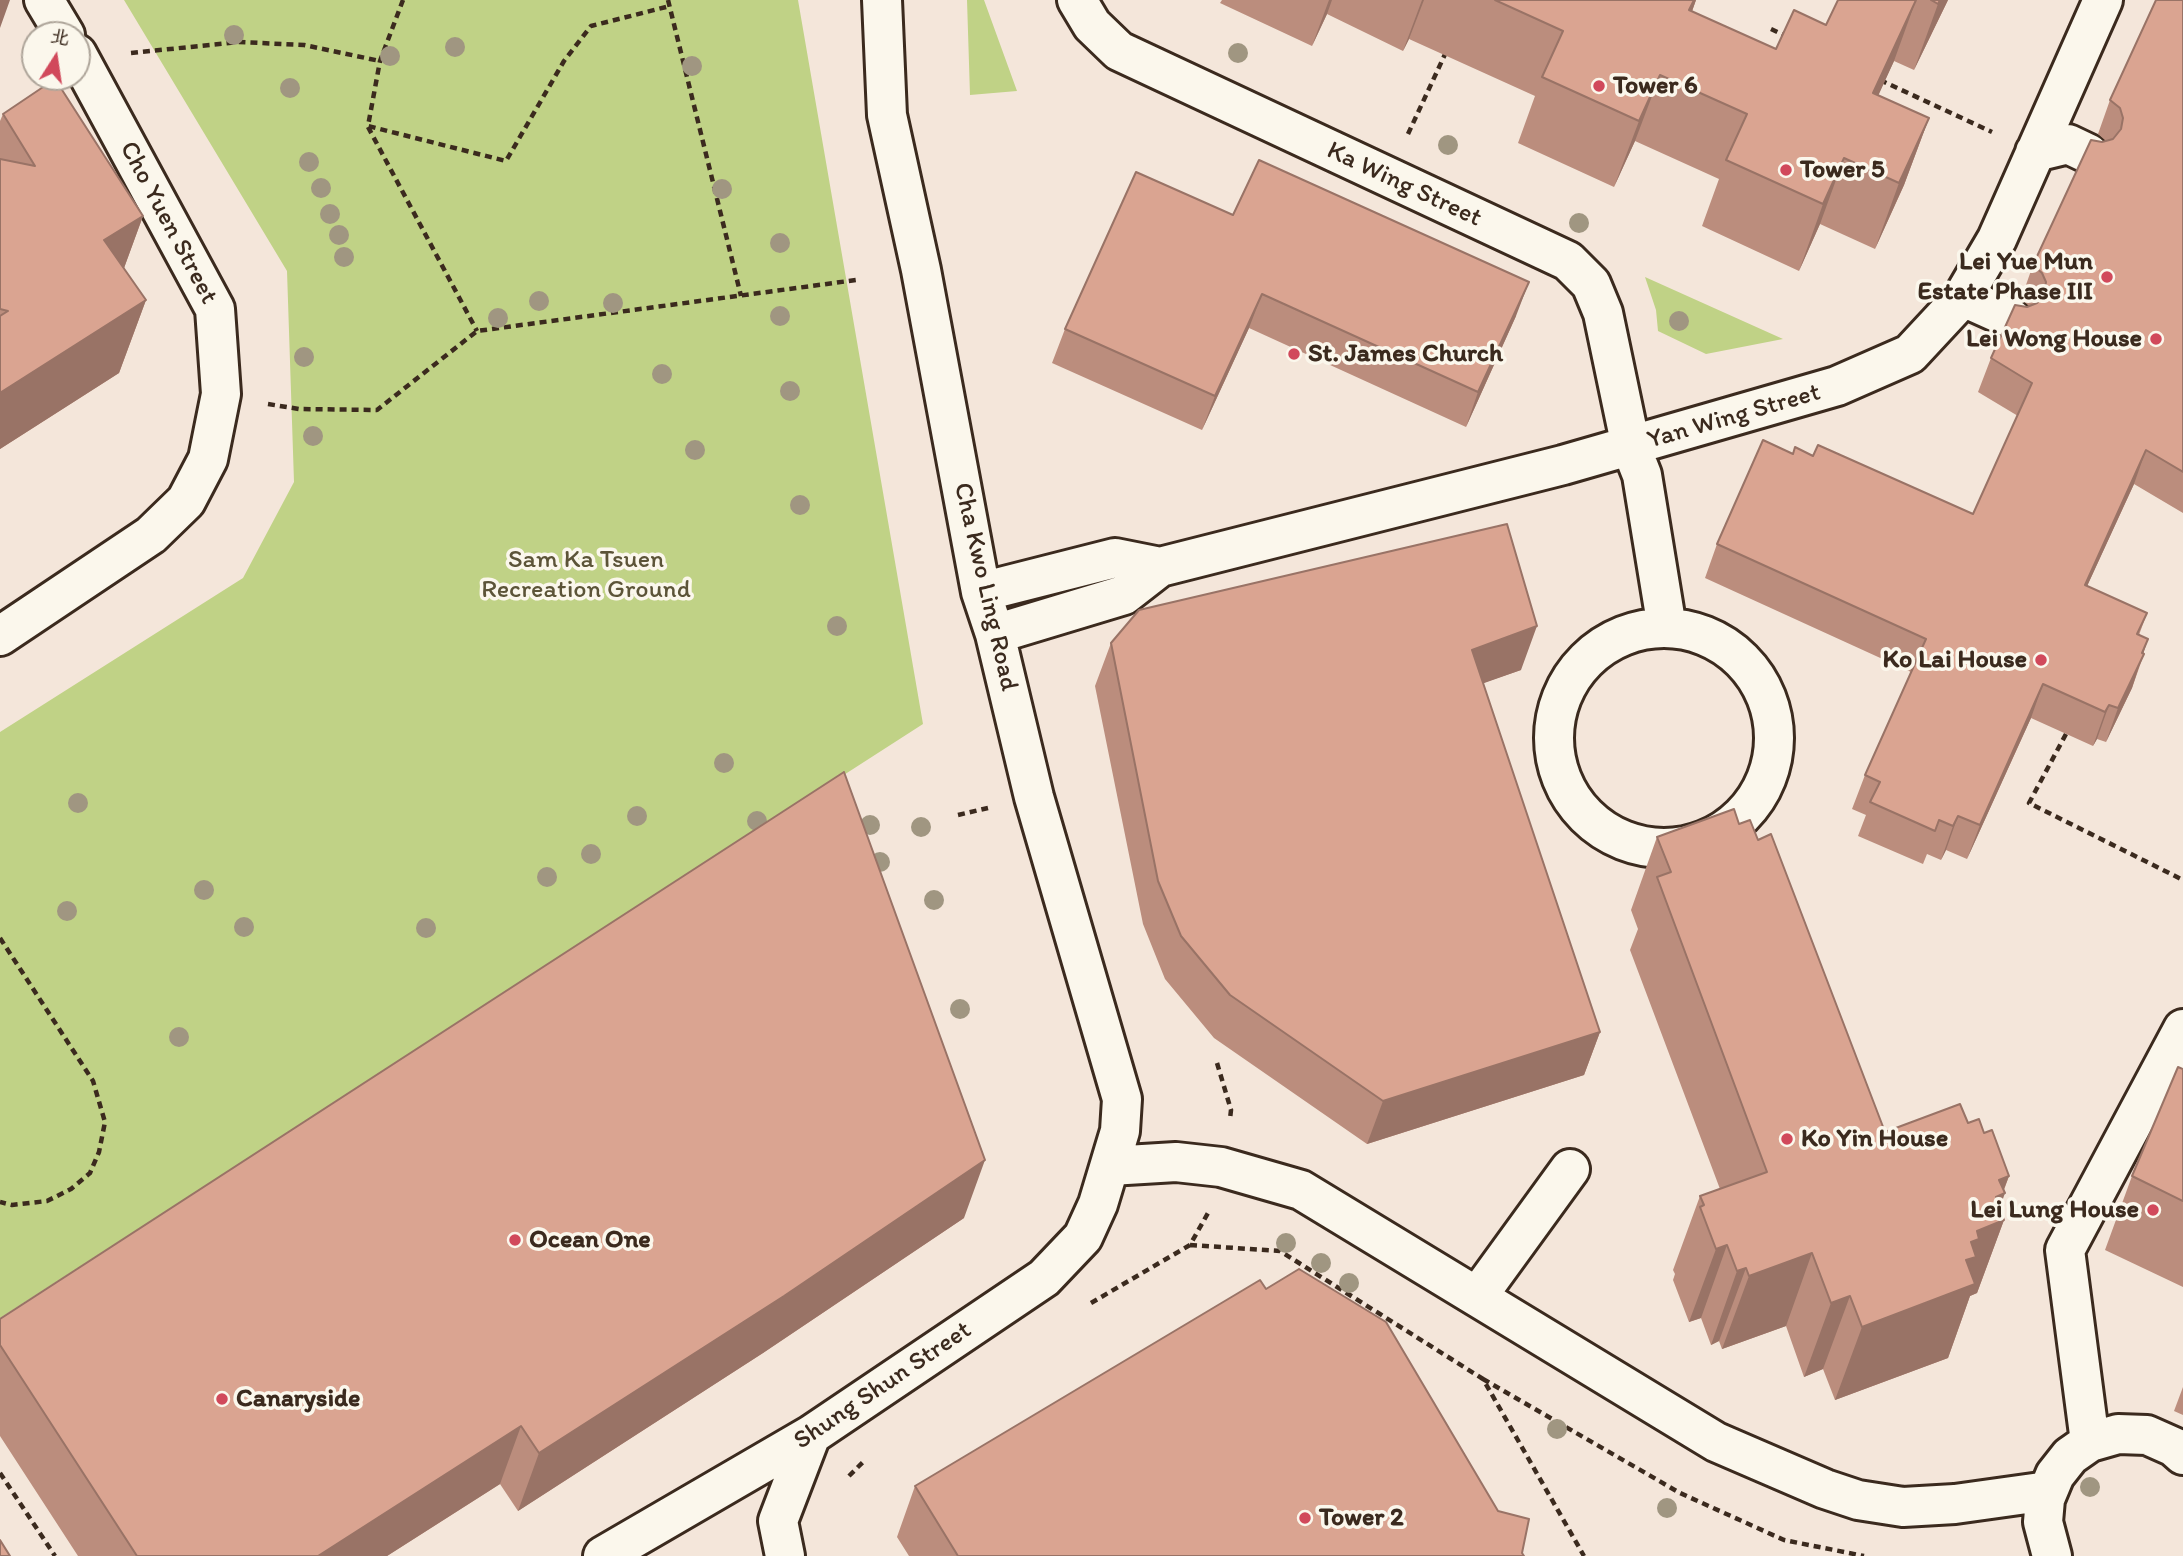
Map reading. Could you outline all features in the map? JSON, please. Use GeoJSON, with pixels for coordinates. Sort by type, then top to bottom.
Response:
{"type":"FeatureCollection","features":[{"type":"Feature","properties":{"kind":"street"},"geometry":{"type":"LineString","coordinates":[[44,0],[57,21]]}},
{"type":"Feature","properties":{"kind":"street","name":"Cha Kwo Ling Road"},"geometry":{"type":"LineString","coordinates":[[882,0],[887,116],[924,283],[981,592],[995,634],[1034,797],[1122,1099],[1120,1132],[1110,1166]]}},
{"type":"Feature","properties":{"kind":"street","name":"Ka Wing Street"},"geometry":{"type":"LineString","coordinates":[[1077,0],[1092,25],[1119,51],[1569,261],[1591,284],[1603,313],[1631,447],[1642,475],[1667,628]]}},
{"type":"Feature","properties":{"kind":"street","name":"Yan Wing Street"},"geometry":{"type":"LineString","coordinates":[[995,634],[1124,595],[1160,567],[1631,447],[1837,386],[1910,354],[1963,297],[1997,239],[2103,0]]}},
{"type":"Feature","properties":{"kind":"street","name":"Cho Yuen Street"},"geometry":{"type":"LineString","coordinates":[[0,636],[151,535],[186,501],[208,459],[221,394],[215,309],[91,80]]}},
{"type":"Feature","properties":{"kind":"street"},"geometry":{"type":"LineString","coordinates":[[2035,152],[2068,144],[2089,154]]}},
{"type":"Feature","properties":{"kind":"street"},"geometry":{"type":"LineString","coordinates":[[1963,297],[2012,319]]}},
{"type":"Feature","properties":{"kind":"street","name":"Yan Wing Street"},"geometry":{"type":"LineString","coordinates":[[981,592],[1115,558],[1160,567]]}},
{"type":"Feature","properties":{"kind":"street"},"geometry":{"type":"LineString","coordinates":[[1667,628],[1702,634],[1733,652],[1758,679],[1772,711],[1776,747],[1767,781],[1748,811],[1721,834],[1686,847],[1649,848],[1613,837],[1583,815],[1563,783],[1553,748],[1556,710],[1572,677],[1598,650],[1631,633],[1667,628]]}},
{"type":"Feature","properties":{"kind":"street"},"geometry":{"type":"LineString","coordinates":[[2090,1442],[2065,1250],[2183,1029]]}},
{"type":"Feature","properties":{"kind":"street"},"geometry":{"type":"LineString","coordinates":[[1110,1166],[1176,1162],[1221,1167],[1301,1190],[1716,1442],[1825,1489],[1858,1500],[1903,1507],[1955,1504],[2048,1491]]}},
{"type":"Feature","properties":{"kind":"street","name":"Shung Shun Street"},"geometry":{"type":"LineString","coordinates":[[608,1555],[811,1436],[1044,1278],[1083,1237],[1098,1204],[1110,1166]]}},
{"type":"Feature","properties":{"kind":"street"},"geometry":{"type":"LineString","coordinates":[[1477,1297],[1570,1170]]}},
{"type":"Feature","properties":{"kind":"street"},"geometry":{"type":"LineString","coordinates":[[2052,1556],[2043,1522],[2048,1491],[2055,1475],[2070,1456],[2090,1442],[2118,1434],[2147,1436],[2174,1447],[2183,1455]]}},
{"type":"Feature","properties":{"kind":"street"},"geometry":{"type":"LineString","coordinates":[[785,1556],[778,1521],[811,1436]]}},
{"type":"Feature","properties":{"kind":"path"},"geometry":{"type":"LineString","coordinates":[[403,0],[380,61],[368,126],[477,331]]}},
{"type":"Feature","properties":{"kind":"path"},"geometry":{"type":"LineString","coordinates":[[368,126],[506,161],[564,61],[591,26],[669,3],[741,296]]}},
{"type":"Feature","properties":{"kind":"path"},"geometry":{"type":"LineString","coordinates":[[1771,29],[1797,41]]}},
{"type":"Feature","properties":{"kind":"path"},"geometry":{"type":"LineString","coordinates":[[124,54],[239,42],[304,45],[380,61]]}},
{"type":"Feature","properties":{"kind":"path"},"geometry":{"type":"LineString","coordinates":[[1404,142],[1448,48]]}},
{"type":"Feature","properties":{"kind":"path"},"geometry":{"type":"LineString","coordinates":[[1872,76],[1999,135]]}},
{"type":"Feature","properties":{"kind":"path"},"geometry":{"type":"LineString","coordinates":[[257,401],[299,410],[377,410],[477,331],[856,280]]}},
{"type":"Feature","properties":{"kind":"path"},"geometry":{"type":"LineString","coordinates":[[2066,734],[2029,803],[2183,880]]}},
{"type":"Feature","properties":{"kind":"path"},"geometry":{"type":"LineString","coordinates":[[0,938],[93,1081],[105,1122],[99,1152],[90,1173],[71,1189],[47,1200],[12,1205],[0,1202]]}},
{"type":"Feature","properties":{"kind":"path"},"geometry":{"type":"LineString","coordinates":[[1189,1245],[1280,1251],[1482,1379],[1680,1493],[1784,1540],[1864,1556]]}},
{"type":"Feature","properties":{"kind":"path"},"geometry":{"type":"LineString","coordinates":[[1482,1379],[1584,1556]]}},
{"type":"Feature","properties":{"kind":"path"},"geometry":{"type":"LineString","coordinates":[[0,1473],[55,1556]]}},
{"type":"Feature","properties":{"kind":"green space","name":"Sam Ka Tsuen Recreation Ground"},"geometry":{"type":"Polygon","coordinates":[[[124,0],[798,0],[923,724],[0,1318],[0,732],[243,578],[294,482],[287,271],[124,0]]]}},
{"type":"Feature","properties":{"kind":"green space"},"geometry":{"type":"Polygon","coordinates":[[[967,0],[984,0],[1017,91],[970,95],[967,0]]]}},
{"type":"Feature","properties":{"kind":"green space"},"geometry":{"type":"Polygon","coordinates":[[[1645,277],[1783,339],[1706,354],[1658,331],[1656,310],[1645,277]]]}},
{"type":"Feature","properties":{"kind":"building"},"geometry":{"type":"Polygon","coordinates":[[[1495,0],[1694,0],[1689,10],[1776,49],[1794,10],[1826,25],[1838,0],[1916,0],[1873,93],[1929,118],[1899,183],[1844,158],[1823,204],[1726,160],[1747,114],[1660,75],[1639,121],[1542,77],[1563,31],[1495,0]]]}},
{"type":"Feature","properties":{"kind":"building"},"geometry":{"type":"Polygon","coordinates":[[[2156,0],[2183,0],[2183,472],[2146,450],[2085,585],[2147,613],[2137,634],[2148,639],[2142,653],[2144,654],[2118,708],[2109,705],[2105,712],[2043,684],[1980,825],[1958,816],[1953,826],[1939,820],[1935,831],[1870,802],[1880,782],[1865,775],[1926,639],[1717,544],[1763,440],[1793,454],[1795,447],[1813,456],[1818,445],[1973,514],[2032,383],[1991,358],[2015,305],[2027,307],[2037,303],[2044,295],[2046,282],[2042,273],[2033,265],[2091,140],[2102,142],[2113,139],[2121,129],[2123,118],[2120,108],[2110,100],[2156,0]]]}},
{"type":"Feature","properties":{"kind":"building"},"geometry":{"type":"Polygon","coordinates":[[[37,91],[63,91],[143,216],[104,240],[146,300],[0,393],[0,316],[8,311],[0,309],[0,159],[35,166],[3,114],[37,91]]]}},
{"type":"Feature","properties":{"kind":"building"},"geometry":{"type":"Polygon","coordinates":[[[1259,160],[1529,282],[1478,392],[1262,294],[1215,396],[1065,329],[1136,172],[1233,215],[1259,160]]]}},
{"type":"Feature","properties":{"kind":"building"},"geometry":{"type":"Polygon","coordinates":[[[1507,524],[1537,626],[1472,650],[1600,1032],[1383,1101],[1230,995],[1181,936],[1158,881],[1111,643],[1139,610],[1507,524]]]}},
{"type":"Feature","properties":{"kind":"building"},"geometry":{"type":"Polygon","coordinates":[[[844,772],[985,1160],[784,1296],[539,1453],[521,1426],[318,1556],[137,1556],[0,1345],[0,1319],[844,772]]]}},
{"type":"Feature","properties":{"kind":"building"},"geometry":{"type":"Polygon","coordinates":[[[1734,809],[1739,824],[1750,820],[1758,840],[1771,834],[1885,1132],[1960,1104],[1968,1123],[1979,1119],[1984,1133],[1992,1130],[2009,1176],[1999,1180],[2005,1193],[1996,1197],[2004,1220],[1977,1231],[1979,1239],[1971,1242],[1976,1257],[1966,1260],[1975,1284],[1862,1327],[1850,1296],[1831,1303],[1812,1253],[1749,1276],[1746,1268],[1737,1271],[1727,1245],[1716,1249],[1700,1207],[1704,1205],[1700,1196],[1767,1172],[1657,877],[1671,872],[1657,837],[1734,809]]]}},
{"type":"Feature","properties":{"kind":"building"},"geometry":{"type":"Polygon","coordinates":[[[2178,1067],[2183,1069],[2183,1201],[2132,1176],[2178,1067]]]}},
{"type":"Feature","properties":{"kind":"building"},"geometry":{"type":"Polygon","coordinates":[[[1299,1269],[1386,1322],[1498,1511],[1529,1519],[1522,1553],[1524,1556],[958,1556],[915,1486],[1260,1280],[1266,1289],[1299,1269]]]}},
{"type":"Feature","properties":{"kind":"building"},"geometry":{"type":"Polygon","coordinates":[[[0,1540],[10,1556],[0,1556],[0,1540]]]}},
{"type":"Feature","properties":{"kind":"place","name":"Tower 6"},"geometry":{"type":"Point","coordinates":[1599,86]}},
{"type":"Feature","properties":{"kind":"place","name":"Tower 5"},"geometry":{"type":"Point","coordinates":[1786,170]}},
{"type":"Feature","properties":{"kind":"place","name":"Lei Yue Mun Estate Phase III"},"geometry":{"type":"Point","coordinates":[2107,277]}},
{"type":"Feature","properties":{"kind":"place","name":"Lei Wong House"},"geometry":{"type":"Point","coordinates":[2156,339]}},
{"type":"Feature","properties":{"kind":"place","name":"St. James Church"},"geometry":{"type":"Point","coordinates":[1294,354]}},
{"type":"Feature","properties":{"kind":"place","name":"Ko Lai House"},"geometry":{"type":"Point","coordinates":[2041,660]}},
{"type":"Feature","properties":{"kind":"place","name":"Ko Yin House"},"geometry":{"type":"Point","coordinates":[1787,1139]}},
{"type":"Feature","properties":{"kind":"place","name":"Lei Lung House"},"geometry":{"type":"Point","coordinates":[2153,1210]}},
{"type":"Feature","properties":{"kind":"place","name":"Ocean One"},"geometry":{"type":"Point","coordinates":[515,1240]}},
{"type":"Feature","properties":{"kind":"place","name":"Canaryside"},"geometry":{"type":"Point","coordinates":[222,1399]}},
{"type":"Feature","properties":{"kind":"place","name":"Tower 2"},"geometry":{"type":"Point","coordinates":[1305,1518]}}]}
